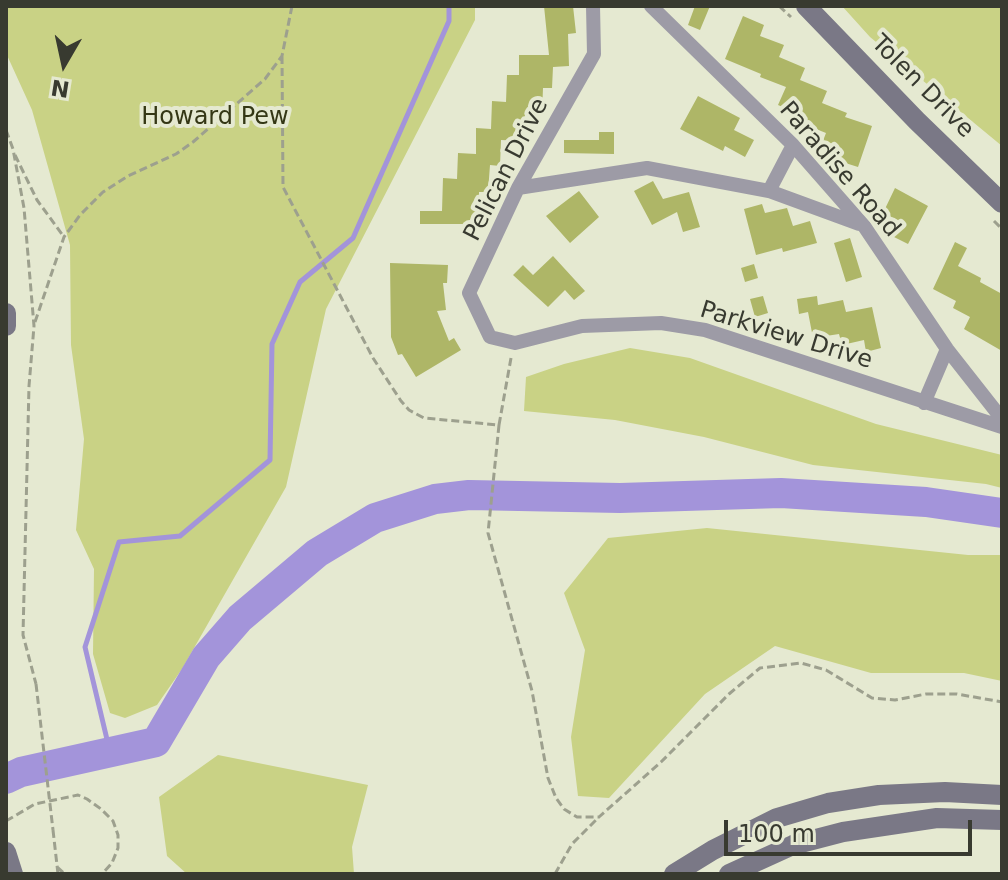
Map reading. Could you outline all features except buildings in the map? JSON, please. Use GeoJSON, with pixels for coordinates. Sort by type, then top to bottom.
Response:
{"type":"FeatureCollection","features":[{"type":"Feature","properties":{"kind":"main road","name":"Tolen Drive"},"geometry":{"type":"LineString","coordinates":[[806,6],[917,121],[1002,203]]}},
{"type":"Feature","properties":{"kind":"main road"},"geometry":{"type":"LineString","coordinates":[[6,313],[6,326]]}},
{"type":"Feature","properties":{"kind":"main road"},"geometry":{"type":"LineString","coordinates":[[674,874],[713,850],[777,818],[828,803],[892,794],[997,794]]}},
{"type":"Feature","properties":{"kind":"main road"},"geometry":{"type":"LineString","coordinates":[[729,874],[793,845],[843,832],[937,818],[995,820]]}},
{"type":"Feature","properties":{"kind":"street","name":"Pelican Drive"},"geometry":{"type":"LineString","coordinates":[[510,342],[490,337],[469,293],[518,188],[594,54],[593,6]]}},
{"type":"Feature","properties":{"kind":"street","name":"Paradise Road"},"geometry":{"type":"LineString","coordinates":[[651,6],[793,145],[864,226],[947,349],[1002,419]]}},
{"type":"Feature","properties":{"kind":"street"},"geometry":{"type":"LineString","coordinates":[[769,191],[793,145]]}},
{"type":"Feature","properties":{"kind":"street"},"geometry":{"type":"LineString","coordinates":[[518,188],[647,168],[769,191],[864,226]]}},
{"type":"Feature","properties":{"kind":"street","name":"Parkview Drive"},"geometry":{"type":"LineString","coordinates":[[510,342],[582,326],[661,323],[705,330],[1002,427]]}},
{"type":"Feature","properties":{"kind":"street"},"geometry":{"type":"LineString","coordinates":[[924,403],[947,349]]}},
{"type":"Feature","properties":{"kind":"path"},"geometry":{"type":"LineString","coordinates":[[292,6],[282,56],[283,187],[306,234],[373,358],[409,410],[424,418],[499,425]]}},
{"type":"Feature","properties":{"kind":"path"},"geometry":{"type":"LineString","coordinates":[[34,326],[64,237],[80,215],[103,192],[193,142],[265,79],[282,56]]}},
{"type":"Feature","properties":{"kind":"path"},"geometry":{"type":"LineString","coordinates":[[6,130],[37,200],[64,237]]}},
{"type":"Feature","properties":{"kind":"path"},"geometry":{"type":"LineString","coordinates":[[13,149],[24,208],[34,326],[29,386],[23,635],[36,684],[58,874]]}},
{"type":"Feature","properties":{"kind":"path"},"geometry":{"type":"LineString","coordinates":[[510,342],[488,533],[532,691],[548,778],[564,809],[577,817],[599,817]]}},
{"type":"Feature","properties":{"kind":"path"},"geometry":{"type":"LineString","coordinates":[[555,874],[572,844],[760,668],[801,663],[826,670],[872,698],[895,700],[926,694],[957,694],[1002,702]]}},
{"type":"Feature","properties":{"kind":"path"},"geometry":{"type":"LineString","coordinates":[[6,821],[35,804],[78,795],[87,799],[113,821],[118,835],[118,848],[112,863],[102,874]]}},
{"type":"Feature","properties":{"kind":"path"},"geometry":{"type":"LineString","coordinates":[[57,867],[65,874]]}},
{"type":"Feature","properties":{"kind":"green space","name":"Howard Pew"},"geometry":{"type":"Polygon","coordinates":[[[6,6],[475,6],[475,20],[326,309],[286,487],[182,669],[157,705],[125,718],[110,713],[93,654],[94,569],[76,530],[84,439],[71,345],[70,245],[32,110],[6,53],[6,6]]]}},
{"type":"Feature","properties":{"kind":"green space"},"geometry":{"type":"Polygon","coordinates":[[[842,6],[1002,6],[1002,146],[870,37],[842,6]]]}},
{"type":"Feature","properties":{"kind":"green space"},"geometry":{"type":"Polygon","coordinates":[[[630,348],[690,358],[876,424],[1002,455],[1002,488],[813,465],[704,437],[615,420],[524,411],[526,377],[630,348]]]}},
{"type":"Feature","properties":{"kind":"green space"},"geometry":{"type":"Polygon","coordinates":[[[707,528],[968,555],[1002,555],[1002,681],[964,673],[871,673],[775,646],[705,694],[609,798],[578,796],[571,737],[585,650],[564,593],[608,538],[707,528]]]}},
{"type":"Feature","properties":{"kind":"green space"},"geometry":{"type":"Polygon","coordinates":[[[218,755],[368,785],[352,847],[354,874],[187,874],[167,856],[159,797],[218,755]]]}},
{"type":"Feature","properties":{"kind":"waterway"},"geometry":{"type":"LineString","coordinates":[[110,752],[85,647],[119,542],[180,536],[270,460],[272,344],[300,282],[353,238],[449,21],[449,6]]}},
{"type":"Feature","properties":{"kind":"waterway"},"geometry":{"type":"LineString","coordinates":[[6,779],[21,772],[156,742],[206,657],[240,618],[317,553],[375,518],[435,499],[469,495],[620,498],[781,493],[926,502],[1002,513]]}}]}
